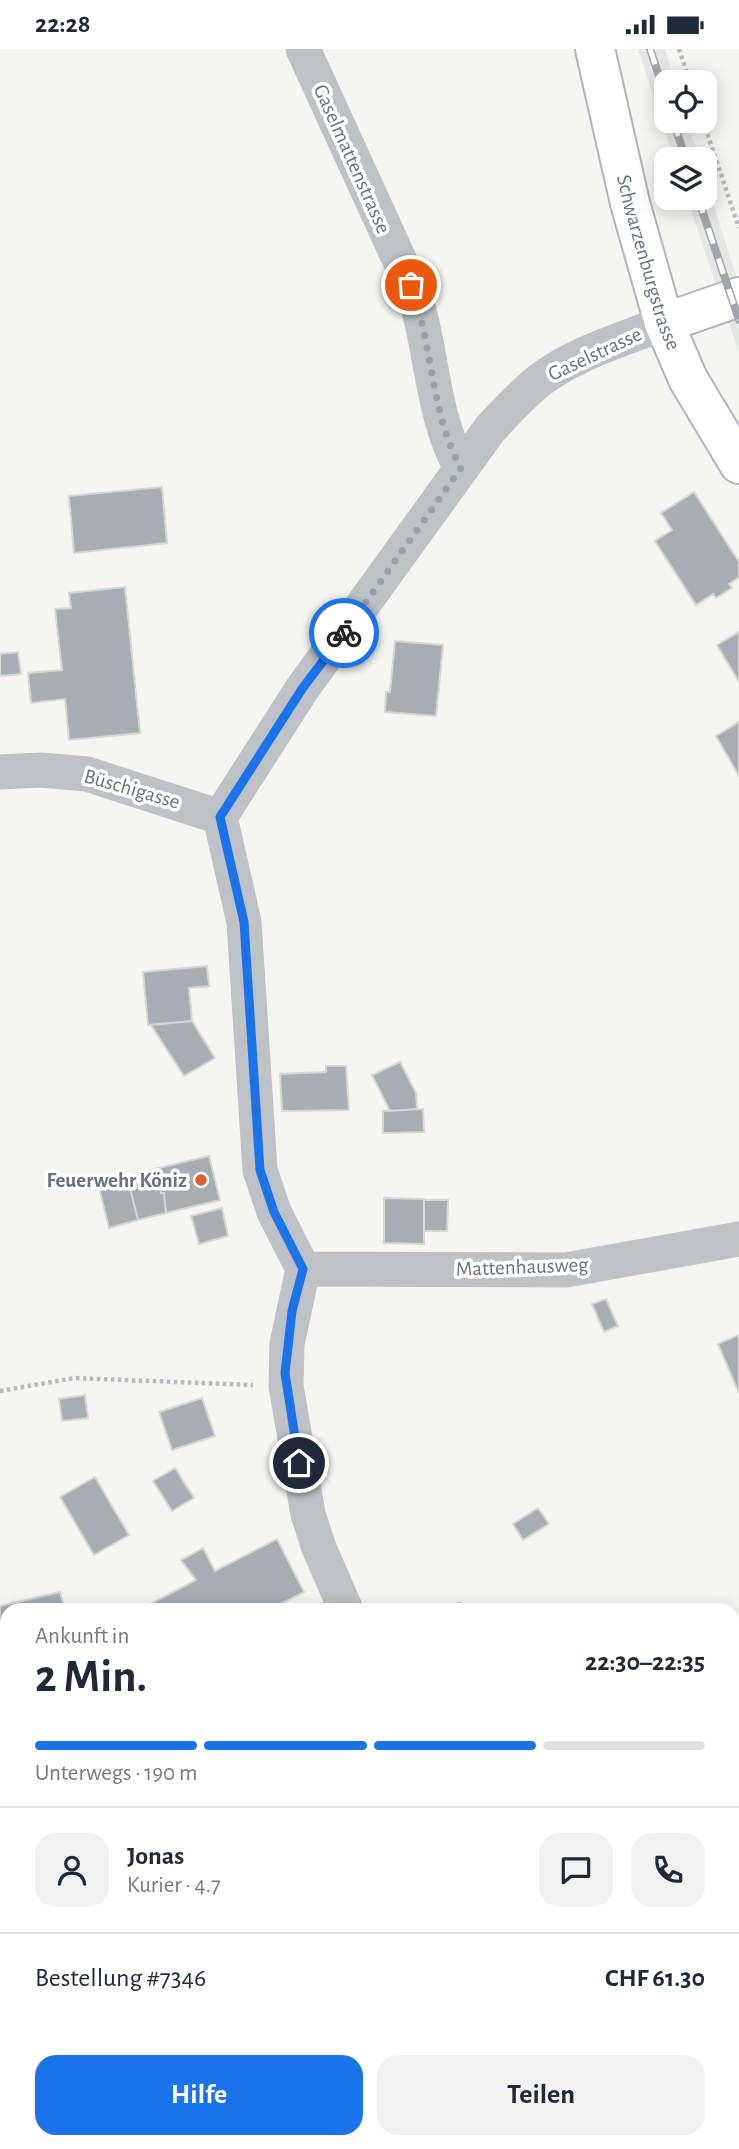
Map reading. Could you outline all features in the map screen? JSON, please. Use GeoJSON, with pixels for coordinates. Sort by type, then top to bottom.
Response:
{"type":"FeatureCollection","features":[{"type":"Feature","properties":{"kind":"main road","name":"Schwarzenburgstrasse"},"geometry":{"type":"LineString","coordinates":[[595,49],[630,204],[664,323],[688,379],[739,464]]}},
{"type":"Feature","properties":{"kind":"main road"},"geometry":{"type":"LineString","coordinates":[[664,323],[739,297]]}},
{"type":"Feature","properties":{"kind":"street","name":"Gaselmattenstrasse"},"geometry":{"type":"LineString","coordinates":[[303,49],[411,285],[430,349],[443,430],[461,468]]}},
{"type":"Feature","properties":{"kind":"street","name":"Gaselstrasse"},"geometry":{"type":"LineString","coordinates":[[220,817],[302,689],[490,429],[539,381],[584,355],[664,323]]}},
{"type":"Feature","properties":{"kind":"street","name":"Büschigasse"},"geometry":{"type":"LineString","coordinates":[[0,772],[41,770],[87,774],[220,817]]}},
{"type":"Feature","properties":{"kind":"street"},"geometry":{"type":"LineString","coordinates":[[220,817],[244,922],[260,1170],[274,1212],[303,1269],[287,1344],[286,1386],[308,1514],[318,1548],[343,1603]]}},
{"type":"Feature","properties":{"kind":"street","name":"Mattenhausweg"},"geometry":{"type":"LineString","coordinates":[[303,1269],[566,1270],[739,1239]]}},
{"type":"Feature","properties":{"kind":"path"},"geometry":{"type":"LineString","coordinates":[[679,49],[686,70]]}},
{"type":"Feature","properties":{"kind":"path"},"geometry":{"type":"LineString","coordinates":[[707,133],[739,228]]}},
{"type":"Feature","properties":{"kind":"path"},"geometry":{"type":"LineString","coordinates":[[0,1391],[74,1378],[286,1386]]}},
{"type":"Feature","properties":{"kind":"shaded area"},"geometry":{"type":"Polygon","coordinates":[[[638,49],[665,49],[671,70],[654,70],[654,98],[638,49]]]}},
{"type":"Feature","properties":{"kind":"shaded area"},"geometry":{"type":"Polygon","coordinates":[[[665,133],[691,133],[695,147],[670,147],[665,133]]]}},
{"type":"Feature","properties":{"kind":"shaded area"},"geometry":{"type":"Polygon","coordinates":[[[691,210],[715,210],[739,285],[739,353],[691,210]]]}},
{"type":"Feature","properties":{"kind":"building"},"geometry":{"type":"Polygon","coordinates":[[[162,487],[167,543],[74,553],[69,496],[162,487]]]}},
{"type":"Feature","properties":{"kind":"building"},"geometry":{"type":"Polygon","coordinates":[[[694,492],[739,562],[739,577],[729,584],[732,588],[716,598],[713,594],[696,605],[655,541],[672,530],[661,513],[694,492]]]}},
{"type":"Feature","properties":{"kind":"building"},"geometry":{"type":"Polygon","coordinates":[[[125,587],[140,733],[69,740],[65,699],[31,703],[28,673],[62,670],[55,609],[71,608],[69,593],[125,587]]]}},
{"type":"Feature","properties":{"kind":"building"},"geometry":{"type":"Polygon","coordinates":[[[739,632],[739,682],[717,645],[739,632]]]}},
{"type":"Feature","properties":{"kind":"building"},"geometry":{"type":"Polygon","coordinates":[[[395,641],[443,645],[436,716],[385,712],[386,692],[390,692],[395,641]]]}},
{"type":"Feature","properties":{"kind":"building"},"geometry":{"type":"Polygon","coordinates":[[[18,652],[21,674],[0,676],[0,654],[18,652]]]}},
{"type":"Feature","properties":{"kind":"building"},"geometry":{"type":"Polygon","coordinates":[[[739,722],[739,776],[716,736],[739,722]]]}},
{"type":"Feature","properties":{"kind":"building"},"geometry":{"type":"Polygon","coordinates":[[[207,966],[209,986],[189,988],[192,1021],[148,1025],[143,972],[207,966]]]}},
{"type":"Feature","properties":{"kind":"building"},"geometry":{"type":"Polygon","coordinates":[[[192,1021],[215,1058],[184,1076],[151,1025],[192,1021]]]}},
{"type":"Feature","properties":{"kind":"building"},"geometry":{"type":"Polygon","coordinates":[[[400,1062],[416,1093],[417,1109],[390,1111],[372,1075],[400,1062]]]}},
{"type":"Feature","properties":{"kind":"building"},"geometry":{"type":"Polygon","coordinates":[[[326,1066],[346,1066],[349,1110],[282,1111],[280,1074],[326,1072],[326,1066]]]}},
{"type":"Feature","properties":{"kind":"building"},"geometry":{"type":"Polygon","coordinates":[[[423,1109],[424,1132],[383,1133],[383,1111],[423,1109]]]}},
{"type":"Feature","properties":{"kind":"building"},"geometry":{"type":"Polygon","coordinates":[[[209,1156],[220,1200],[166,1213],[164,1193],[161,1193],[155,1169],[209,1156]]]}},
{"type":"Feature","properties":{"kind":"building"},"geometry":{"type":"Polygon","coordinates":[[[155,1169],[161,1193],[164,1193],[166,1213],[138,1220],[127,1176],[155,1169]]]}},
{"type":"Feature","properties":{"kind":"building"},"geometry":{"type":"Polygon","coordinates":[[[127,1176],[138,1220],[109,1228],[98,1183],[127,1176]]]}},
{"type":"Feature","properties":{"kind":"building"},"geometry":{"type":"Polygon","coordinates":[[[384,1198],[424,1199],[424,1244],[384,1243],[384,1198]]]}},
{"type":"Feature","properties":{"kind":"building"},"geometry":{"type":"Polygon","coordinates":[[[424,1200],[448,1200],[447,1231],[424,1231],[424,1200]]]}},
{"type":"Feature","properties":{"kind":"building"},"geometry":{"type":"Polygon","coordinates":[[[222,1208],[228,1236],[199,1244],[191,1216],[222,1208]]]}},
{"type":"Feature","properties":{"kind":"building"},"geometry":{"type":"Polygon","coordinates":[[[606,1299],[618,1326],[604,1332],[592,1304],[606,1299]]]}},
{"type":"Feature","properties":{"kind":"building"},"geometry":{"type":"Polygon","coordinates":[[[739,1335],[739,1393],[718,1344],[739,1335]]]}},
{"type":"Feature","properties":{"kind":"building"},"geometry":{"type":"Polygon","coordinates":[[[85,1395],[88,1418],[62,1421],[59,1399],[85,1395]]]}},
{"type":"Feature","properties":{"kind":"building"},"geometry":{"type":"Polygon","coordinates":[[[202,1398],[215,1436],[172,1450],[159,1412],[202,1398]]]}},
{"type":"Feature","properties":{"kind":"building"},"geometry":{"type":"Polygon","coordinates":[[[175,1468],[194,1498],[172,1511],[153,1481],[175,1468]]]}},
{"type":"Feature","properties":{"kind":"building"},"geometry":{"type":"Polygon","coordinates":[[[95,1477],[129,1535],[94,1555],[60,1497],[95,1477]]]}},
{"type":"Feature","properties":{"kind":"building"},"geometry":{"type":"Polygon","coordinates":[[[538,1508],[549,1524],[523,1540],[513,1524],[538,1508]]]}},
{"type":"Feature","properties":{"kind":"building"},"geometry":{"type":"Polygon","coordinates":[[[277,1539],[304,1592],[283,1603],[152,1603],[196,1580],[181,1560],[203,1548],[215,1571],[277,1539]]]}},
{"type":"Feature","properties":{"kind":"building"},"geometry":{"type":"Polygon","coordinates":[[[60,1592],[63,1603],[13,1603],[60,1592]]]}},
{"type":"Feature","properties":{"kind":"railway"},"geometry":{"type":"LineString","coordinates":[[650,49],[657,70]]}},
{"type":"Feature","properties":{"kind":"railway"},"geometry":{"type":"LineString","coordinates":[[677,133],[682,147]]}},
{"type":"Feature","properties":{"kind":"railway"},"geometry":{"type":"LineString","coordinates":[[702,210],[739,320]]}},
{"type":"Feature","properties":{"kind":"way so far"},"geometry":{"type":"LineString","coordinates":[[344,633],[461,468],[443,430],[423,318],[411,285]]}},
{"type":"Feature","properties":{"kind":"place","name":"Feuerwehr Köniz"},"geometry":{"type":"Point","coordinates":[201,1180]}},
{"type":"Feature","properties":{"kind":"route"},"geometry":{"type":"LineString","coordinates":[[299,1463],[285,1373],[292,1311],[303,1269],[274,1212],[260,1170],[244,922],[220,817],[281,720],[344,633]]}}]}
